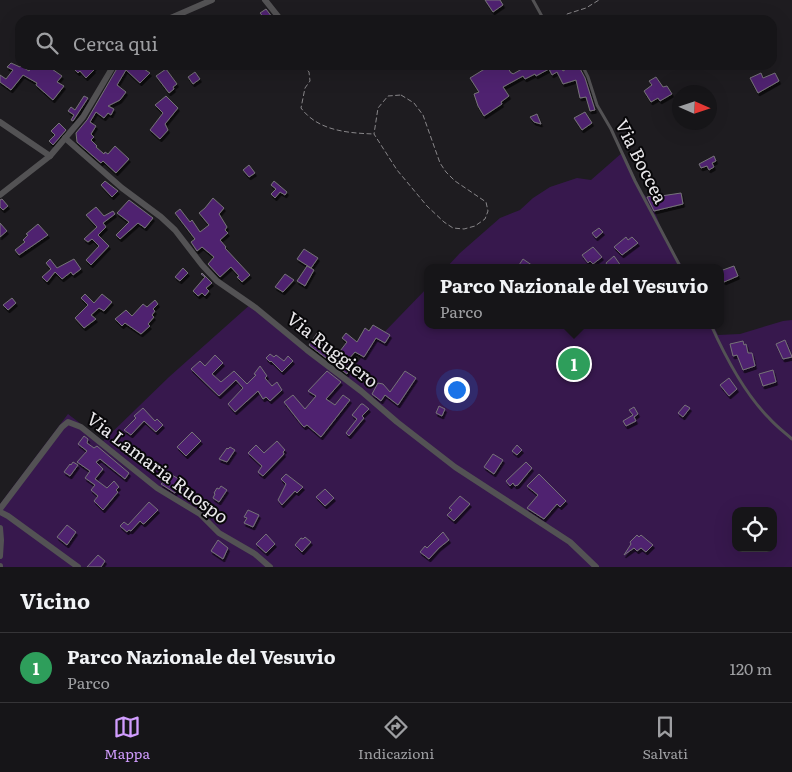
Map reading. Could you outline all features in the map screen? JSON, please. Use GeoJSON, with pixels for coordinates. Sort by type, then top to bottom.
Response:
{"type":"FeatureCollection","features":[{"type":"Feature","properties":{"kind":"street"},"geometry":{"type":"LineString","coordinates":[[178,15],[212,0]]}},
{"type":"Feature","properties":{"kind":"street"},"geometry":{"type":"LineString","coordinates":[[265,0],[277,15]]}},
{"type":"Feature","properties":{"kind":"street"},"geometry":{"type":"LineString","coordinates":[[0,195],[50,156],[82,118],[111,70]]}},
{"type":"Feature","properties":{"kind":"street"},"geometry":{"type":"LineString","coordinates":[[0,122],[50,156]]}},
{"type":"Feature","properties":{"kind":"street","name":"Via Ruggiero"},"geometry":{"type":"LineString","coordinates":[[65,138],[122,188],[175,230],[217,281],[262,313],[455,467],[570,542],[596,567]]}},
{"type":"Feature","properties":{"kind":"street","name":"Via Lamaria Ruospo"},"geometry":{"type":"LineString","coordinates":[[0,511],[62,428],[68,422],[73,422],[157,488],[200,514],[219,533],[255,554],[270,567]]}},
{"type":"Feature","properties":{"kind":"street"},"geometry":{"type":"LineString","coordinates":[[0,511],[78,567]]}},
{"type":"Feature","properties":{"kind":"street"},"geometry":{"type":"LineString","coordinates":[[0,528],[2,540],[0,556]]}},
{"type":"Feature","properties":{"kind":"lane"},"geometry":{"type":"LineString","coordinates":[[532,0],[541,15]]}},
{"type":"Feature","properties":{"kind":"lane","name":"Via Boccea"},"geometry":{"type":"LineString","coordinates":[[584,70],[597,105],[679,264]]}},
{"type":"Feature","properties":{"kind":"lane"},"geometry":{"type":"LineString","coordinates":[[713,329],[737,373],[757,403],[768,418],[792,439]]}},
{"type":"Feature","properties":{"kind":"path"},"geometry":{"type":"LineString","coordinates":[[566,15],[586,8],[600,0]]}},
{"type":"Feature","properties":{"kind":"path"},"geometry":{"type":"LineString","coordinates":[[307,70],[310,81],[305,88],[301,108],[308,117],[333,130],[347,133],[374,134]]}},
{"type":"Feature","properties":{"kind":"path"},"geometry":{"type":"LineString","coordinates":[[401,95],[414,103],[423,115],[440,163],[455,181],[486,202],[488,211],[485,219],[475,226],[464,229],[453,228],[444,222],[427,206],[397,170],[374,134],[378,108],[388,96],[401,95]]}},
{"type":"Feature","properties":{"kind":"shaded area"},"geometry":{"type":"Polygon","coordinates":[[[623,152],[642,193],[652,206],[663,232],[681,264],[450,264],[500,218],[520,210],[533,198],[550,187],[577,178],[591,180],[623,152]]]}},
{"type":"Feature","properties":{"kind":"shaded area"},"geometry":{"type":"Polygon","coordinates":[[[424,291],[424,329],[715,329],[718,335],[740,334],[792,320],[792,567],[0,567],[0,504],[68,414],[103,441],[169,377],[252,303],[345,378],[369,348],[424,291]]]}},
{"type":"Feature","properties":{"kind":"building"},"geometry":{"type":"Polygon","coordinates":[[[485,0],[500,0],[503,5],[493,12],[485,0]]]}},
{"type":"Feature","properties":{"kind":"building"},"geometry":{"type":"Polygon","coordinates":[[[266,9],[270,15],[262,15],[260,13],[266,9]]]}},
{"type":"Feature","properties":{"kind":"building"},"geometry":{"type":"Polygon","coordinates":[[[11,63],[15,65],[15,70],[53,70],[62,76],[57,82],[64,86],[53,100],[36,85],[37,83],[23,75],[11,90],[0,82],[0,75],[6,79],[13,70],[7,67],[11,63]]]}},
{"type":"Feature","properties":{"kind":"building"},"geometry":{"type":"Polygon","coordinates":[[[75,70],[94,70],[86,78],[80,71],[78,73],[75,70]]]}},
{"type":"Feature","properties":{"kind":"building"},"geometry":{"type":"Polygon","coordinates":[[[116,70],[126,70],[117,85],[126,92],[120,100],[108,106],[114,109],[111,115],[108,113],[104,118],[96,112],[90,122],[96,126],[91,134],[94,137],[91,140],[96,147],[104,154],[105,152],[108,154],[115,146],[129,159],[116,173],[103,161],[101,163],[77,142],[76,133],[87,120],[116,70]]]}},
{"type":"Feature","properties":{"kind":"building"},"geometry":{"type":"Polygon","coordinates":[[[126,70],[146,70],[150,73],[140,83],[126,70]]]}},
{"type":"Feature","properties":{"kind":"building"},"geometry":{"type":"Polygon","coordinates":[[[167,70],[177,84],[169,93],[156,76],[167,70]]]}},
{"type":"Feature","properties":{"kind":"building"},"geometry":{"type":"Polygon","coordinates":[[[483,70],[509,70],[513,74],[520,70],[547,70],[525,79],[523,76],[503,87],[509,96],[501,102],[502,104],[484,116],[474,94],[479,92],[470,78],[483,70]]]}},
{"type":"Feature","properties":{"kind":"building"},"geometry":{"type":"Polygon","coordinates":[[[550,70],[581,70],[595,110],[590,111],[586,97],[580,98],[576,80],[563,84],[557,72],[552,75],[550,70]]]}},
{"type":"Feature","properties":{"kind":"building"},"geometry":{"type":"Polygon","coordinates":[[[195,72],[200,79],[193,84],[188,77],[195,72]]]}},
{"type":"Feature","properties":{"kind":"building"},"geometry":{"type":"Polygon","coordinates":[[[761,73],[763,78],[775,73],[779,81],[758,93],[750,78],[761,73]]]}},
{"type":"Feature","properties":{"kind":"building"},"geometry":{"type":"Polygon","coordinates":[[[656,77],[663,87],[667,86],[672,94],[660,101],[658,98],[651,102],[644,91],[652,85],[649,81],[656,77]]]}},
{"type":"Feature","properties":{"kind":"building"},"geometry":{"type":"Polygon","coordinates":[[[84,96],[88,98],[73,121],[71,120],[74,115],[68,111],[71,107],[75,110],[84,96]]]}},
{"type":"Feature","properties":{"kind":"building"},"geometry":{"type":"Polygon","coordinates":[[[166,96],[178,108],[165,124],[168,130],[160,139],[150,130],[163,113],[155,105],[166,96]]]}},
{"type":"Feature","properties":{"kind":"building"},"geometry":{"type":"Polygon","coordinates":[[[585,112],[592,123],[582,130],[574,118],[585,112]]]}},
{"type":"Feature","properties":{"kind":"building"},"geometry":{"type":"Polygon","coordinates":[[[537,114],[541,124],[534,122],[530,117],[537,114]]]}},
{"type":"Feature","properties":{"kind":"building"},"geometry":{"type":"Polygon","coordinates":[[[59,123],[66,130],[53,145],[49,141],[55,135],[51,131],[59,123]]]}},
{"type":"Feature","properties":{"kind":"building"},"geometry":{"type":"Polygon","coordinates":[[[714,156],[716,161],[712,163],[714,167],[709,170],[707,166],[701,168],[699,164],[714,156]]]}},
{"type":"Feature","properties":{"kind":"building"},"geometry":{"type":"Polygon","coordinates":[[[249,165],[255,173],[249,177],[243,170],[249,165]]]}},
{"type":"Feature","properties":{"kind":"building"},"geometry":{"type":"Polygon","coordinates":[[[105,181],[118,191],[112,197],[101,185],[105,181]]]}},
{"type":"Feature","properties":{"kind":"building"},"geometry":{"type":"Polygon","coordinates":[[[274,181],[287,192],[285,195],[280,192],[275,198],[271,194],[276,189],[271,185],[274,181]]]}},
{"type":"Feature","properties":{"kind":"building"},"geometry":{"type":"Polygon","coordinates":[[[681,193],[683,204],[654,211],[647,197],[661,194],[661,196],[681,193]]]}},
{"type":"Feature","properties":{"kind":"building"},"geometry":{"type":"Polygon","coordinates":[[[213,198],[224,208],[219,214],[227,227],[225,230],[228,233],[220,240],[250,275],[242,282],[231,267],[220,277],[208,264],[214,257],[202,247],[197,251],[191,242],[195,239],[175,213],[180,209],[190,222],[192,220],[200,232],[209,225],[199,213],[213,198]]]}},
{"type":"Feature","properties":{"kind":"building"},"geometry":{"type":"Polygon","coordinates":[[[2,199],[8,206],[3,210],[0,207],[0,200],[2,199]]]}},
{"type":"Feature","properties":{"kind":"building"},"geometry":{"type":"Polygon","coordinates":[[[129,200],[153,218],[145,228],[138,223],[120,239],[116,235],[129,222],[117,213],[129,200]]]}},
{"type":"Feature","properties":{"kind":"building"},"geometry":{"type":"Polygon","coordinates":[[[96,207],[104,216],[113,211],[115,214],[103,223],[106,227],[98,235],[109,246],[91,265],[86,260],[99,246],[92,239],[88,242],[84,239],[97,227],[86,215],[96,207]]]}},
{"type":"Feature","properties":{"kind":"building"},"geometry":{"type":"Polygon","coordinates":[[[0,223],[7,231],[0,237],[0,223]]]}},
{"type":"Feature","properties":{"kind":"building"},"geometry":{"type":"Polygon","coordinates":[[[38,224],[48,235],[19,255],[15,250],[25,242],[23,240],[28,235],[26,234],[38,224]]]}},
{"type":"Feature","properties":{"kind":"building"},"geometry":{"type":"Polygon","coordinates":[[[599,228],[603,232],[596,238],[592,233],[599,228]]]}},
{"type":"Feature","properties":{"kind":"building"},"geometry":{"type":"Polygon","coordinates":[[[626,237],[628,240],[632,237],[638,243],[622,255],[614,247],[626,237]]]}},
{"type":"Feature","properties":{"kind":"building"},"geometry":{"type":"Polygon","coordinates":[[[593,247],[602,257],[593,264],[590,261],[588,263],[582,255],[593,247]]]}},
{"type":"Feature","properties":{"kind":"building"},"geometry":{"type":"Polygon","coordinates":[[[304,249],[318,258],[311,268],[297,259],[304,249]]]}},
{"type":"Feature","properties":{"kind":"building"},"geometry":{"type":"Polygon","coordinates":[[[614,256],[620,264],[607,264],[614,256]]]}},
{"type":"Feature","properties":{"kind":"building"},"geometry":{"type":"Polygon","coordinates":[[[50,259],[57,268],[74,259],[81,269],[73,275],[71,272],[62,279],[55,272],[47,282],[42,277],[51,269],[46,263],[50,259]]]}},
{"type":"Feature","properties":{"kind":"building"},"geometry":{"type":"Polygon","coordinates":[[[523,259],[530,264],[520,264],[523,259]]]}},
{"type":"Feature","properties":{"kind":"building"},"geometry":{"type":"Polygon","coordinates":[[[307,266],[314,270],[305,286],[297,281],[307,266]]]}},
{"type":"Feature","properties":{"kind":"building"},"geometry":{"type":"Polygon","coordinates":[[[734,266],[738,276],[724,282],[724,270],[734,266]]]}},
{"type":"Feature","properties":{"kind":"building"},"geometry":{"type":"Polygon","coordinates":[[[183,268],[188,273],[180,281],[175,277],[183,268]]]}},
{"type":"Feature","properties":{"kind":"building"},"geometry":{"type":"Polygon","coordinates":[[[202,273],[212,283],[206,288],[209,291],[205,296],[202,293],[198,296],[193,291],[205,277],[202,273]]]}},
{"type":"Feature","properties":{"kind":"building"},"geometry":{"type":"Polygon","coordinates":[[[285,274],[294,280],[283,292],[275,287],[285,274]]]}},
{"type":"Feature","properties":{"kind":"building"},"geometry":{"type":"Polygon","coordinates":[[[85,294],[94,303],[102,294],[112,302],[104,311],[99,308],[91,315],[96,319],[84,328],[75,318],[88,305],[81,298],[85,294]]]}},
{"type":"Feature","properties":{"kind":"building"},"geometry":{"type":"Polygon","coordinates":[[[12,298],[16,303],[8,310],[3,305],[12,298]]]}},
{"type":"Feature","properties":{"kind":"building"},"geometry":{"type":"Polygon","coordinates":[[[155,300],[158,304],[153,309],[155,311],[152,315],[154,317],[148,324],[150,326],[141,334],[125,323],[122,326],[115,319],[126,310],[132,316],[143,304],[147,307],[155,300]]]}},
{"type":"Feature","properties":{"kind":"building"},"geometry":{"type":"Polygon","coordinates":[[[373,325],[390,335],[385,343],[376,338],[364,357],[355,352],[346,362],[351,366],[347,374],[309,345],[318,332],[324,337],[320,343],[337,355],[347,342],[342,338],[346,333],[357,342],[365,328],[369,331],[373,325]]]}},
{"type":"Feature","properties":{"kind":"building"},"geometry":{"type":"Polygon","coordinates":[[[785,340],[792,357],[783,359],[776,344],[785,340]]]}},
{"type":"Feature","properties":{"kind":"building"},"geometry":{"type":"Polygon","coordinates":[[[743,341],[744,345],[746,344],[748,353],[752,353],[755,366],[743,370],[737,355],[733,356],[730,344],[743,341]]]}},
{"type":"Feature","properties":{"kind":"building"},"geometry":{"type":"Polygon","coordinates":[[[270,354],[274,357],[276,355],[284,361],[288,356],[293,361],[282,372],[266,358],[270,354]]]}},
{"type":"Feature","properties":{"kind":"building"},"geometry":{"type":"Polygon","coordinates":[[[215,355],[223,363],[212,374],[221,382],[234,371],[247,384],[256,375],[254,374],[260,366],[267,376],[265,378],[272,386],[277,382],[282,390],[270,401],[266,397],[263,399],[258,391],[235,412],[228,404],[243,388],[236,380],[219,396],[191,369],[200,361],[205,366],[215,355]]]}},
{"type":"Feature","properties":{"kind":"building"},"geometry":{"type":"Polygon","coordinates":[[[773,370],[776,382],[763,386],[759,374],[773,370]]]}},
{"type":"Feature","properties":{"kind":"building"},"geometry":{"type":"Polygon","coordinates":[[[327,371],[341,382],[326,399],[335,405],[343,395],[350,400],[321,437],[307,425],[304,427],[284,402],[293,395],[305,409],[316,396],[308,391],[327,371]]]}},
{"type":"Feature","properties":{"kind":"building"},"geometry":{"type":"Polygon","coordinates":[[[405,371],[416,378],[398,405],[385,395],[381,401],[372,394],[378,383],[383,384],[390,392],[405,371]]]}},
{"type":"Feature","properties":{"kind":"building"},"geometry":{"type":"Polygon","coordinates":[[[729,378],[737,389],[729,396],[720,385],[729,378]]]}},
{"type":"Feature","properties":{"kind":"building"},"geometry":{"type":"Polygon","coordinates":[[[361,404],[369,409],[349,436],[346,433],[357,419],[352,415],[361,404]]]}},
{"type":"Feature","properties":{"kind":"building"},"geometry":{"type":"Polygon","coordinates":[[[685,405],[690,408],[683,417],[678,413],[685,405]]]}},
{"type":"Feature","properties":{"kind":"building"},"geometry":{"type":"Polygon","coordinates":[[[439,406],[445,409],[442,416],[436,413],[439,406]]]}},
{"type":"Feature","properties":{"kind":"building"},"geometry":{"type":"Polygon","coordinates":[[[634,407],[638,414],[634,417],[636,421],[626,426],[623,421],[633,415],[629,410],[634,407]]]}},
{"type":"Feature","properties":{"kind":"building"},"geometry":{"type":"Polygon","coordinates":[[[143,408],[155,421],[157,419],[163,425],[156,432],[144,421],[131,435],[124,430],[136,418],[134,416],[143,408]]]}},
{"type":"Feature","properties":{"kind":"building"},"geometry":{"type":"Polygon","coordinates":[[[192,432],[201,441],[186,456],[177,447],[192,432]]]}},
{"type":"Feature","properties":{"kind":"building"},"geometry":{"type":"Polygon","coordinates":[[[84,436],[88,439],[87,443],[94,448],[97,446],[129,473],[125,479],[100,459],[96,462],[103,469],[95,479],[107,488],[114,481],[119,487],[116,490],[118,492],[103,510],[94,501],[98,496],[91,490],[95,485],[85,478],[90,471],[77,462],[87,451],[78,444],[84,436]]]}},
{"type":"Feature","properties":{"kind":"building"},"geometry":{"type":"Polygon","coordinates":[[[277,441],[285,450],[284,454],[263,476],[258,472],[262,466],[248,453],[256,445],[264,453],[277,441]]]}},
{"type":"Feature","properties":{"kind":"building"},"geometry":{"type":"Polygon","coordinates":[[[517,445],[522,450],[517,455],[512,451],[517,445]]]}},
{"type":"Feature","properties":{"kind":"building"},"geometry":{"type":"Polygon","coordinates":[[[230,447],[235,450],[227,462],[219,459],[227,448],[230,447]]]}},
{"type":"Feature","properties":{"kind":"building"},"geometry":{"type":"Polygon","coordinates":[[[493,454],[503,460],[494,474],[484,467],[493,454]]]}},
{"type":"Feature","properties":{"kind":"building"},"geometry":{"type":"Polygon","coordinates":[[[73,462],[78,465],[70,476],[64,472],[73,462]]]}},
{"type":"Feature","properties":{"kind":"building"},"geometry":{"type":"Polygon","coordinates":[[[526,462],[532,468],[518,485],[515,486],[513,483],[510,486],[506,481],[526,462]]]}},
{"type":"Feature","properties":{"kind":"building"},"geometry":{"type":"Polygon","coordinates":[[[286,474],[303,487],[297,493],[295,491],[282,505],[278,500],[286,484],[281,479],[286,474]]]}},
{"type":"Feature","properties":{"kind":"building"},"geometry":{"type":"Polygon","coordinates":[[[539,474],[566,501],[560,507],[557,504],[544,519],[527,508],[538,495],[527,486],[539,474]]]}},
{"type":"Feature","properties":{"kind":"building"},"geometry":{"type":"Polygon","coordinates":[[[172,475],[182,481],[175,493],[161,484],[172,475]]]}},
{"type":"Feature","properties":{"kind":"building"},"geometry":{"type":"Polygon","coordinates":[[[221,486],[227,490],[219,502],[213,498],[217,488],[219,489],[221,486]]]}},
{"type":"Feature","properties":{"kind":"building"},"geometry":{"type":"Polygon","coordinates":[[[325,489],[334,498],[325,506],[316,497],[325,489]]]}},
{"type":"Feature","properties":{"kind":"building"},"geometry":{"type":"Polygon","coordinates":[[[460,496],[470,504],[454,521],[447,515],[452,510],[449,508],[460,496]]]}},
{"type":"Feature","properties":{"kind":"building"},"geometry":{"type":"Polygon","coordinates":[[[149,502],[158,510],[145,523],[143,524],[140,521],[131,531],[127,532],[120,526],[124,522],[128,525],[149,502]]]}},
{"type":"Feature","properties":{"kind":"building"},"geometry":{"type":"Polygon","coordinates":[[[248,510],[259,515],[253,527],[244,523],[247,518],[244,517],[248,510]]]}},
{"type":"Feature","properties":{"kind":"building"},"geometry":{"type":"Polygon","coordinates":[[[67,525],[76,532],[67,545],[57,537],[67,525]]]}},
{"type":"Feature","properties":{"kind":"building"},"geometry":{"type":"Polygon","coordinates":[[[443,532],[449,540],[429,559],[420,552],[425,546],[427,548],[443,532]]]}},
{"type":"Feature","properties":{"kind":"building"},"geometry":{"type":"Polygon","coordinates":[[[266,534],[275,544],[266,553],[256,544],[266,534]]]}},
{"type":"Feature","properties":{"kind":"building"},"geometry":{"type":"Polygon","coordinates":[[[637,535],[639,537],[641,535],[653,545],[646,552],[641,548],[637,551],[634,548],[624,555],[631,544],[630,542],[637,535]]]}},
{"type":"Feature","properties":{"kind":"building"},"geometry":{"type":"Polygon","coordinates":[[[305,537],[311,542],[302,552],[295,545],[301,538],[305,537]]]}},
{"type":"Feature","properties":{"kind":"building"},"geometry":{"type":"Polygon","coordinates":[[[218,540],[228,548],[223,559],[211,551],[218,540]]]}},
{"type":"Feature","properties":{"kind":"building"},"geometry":{"type":"Polygon","coordinates":[[[98,555],[105,561],[101,567],[87,567],[98,555]]]}},
{"type":"Feature","properties":{"kind":"place","name":"Parco Nazionale del Vesuvio"},"geometry":{"type":"Point","coordinates":[574,364]}}]}
